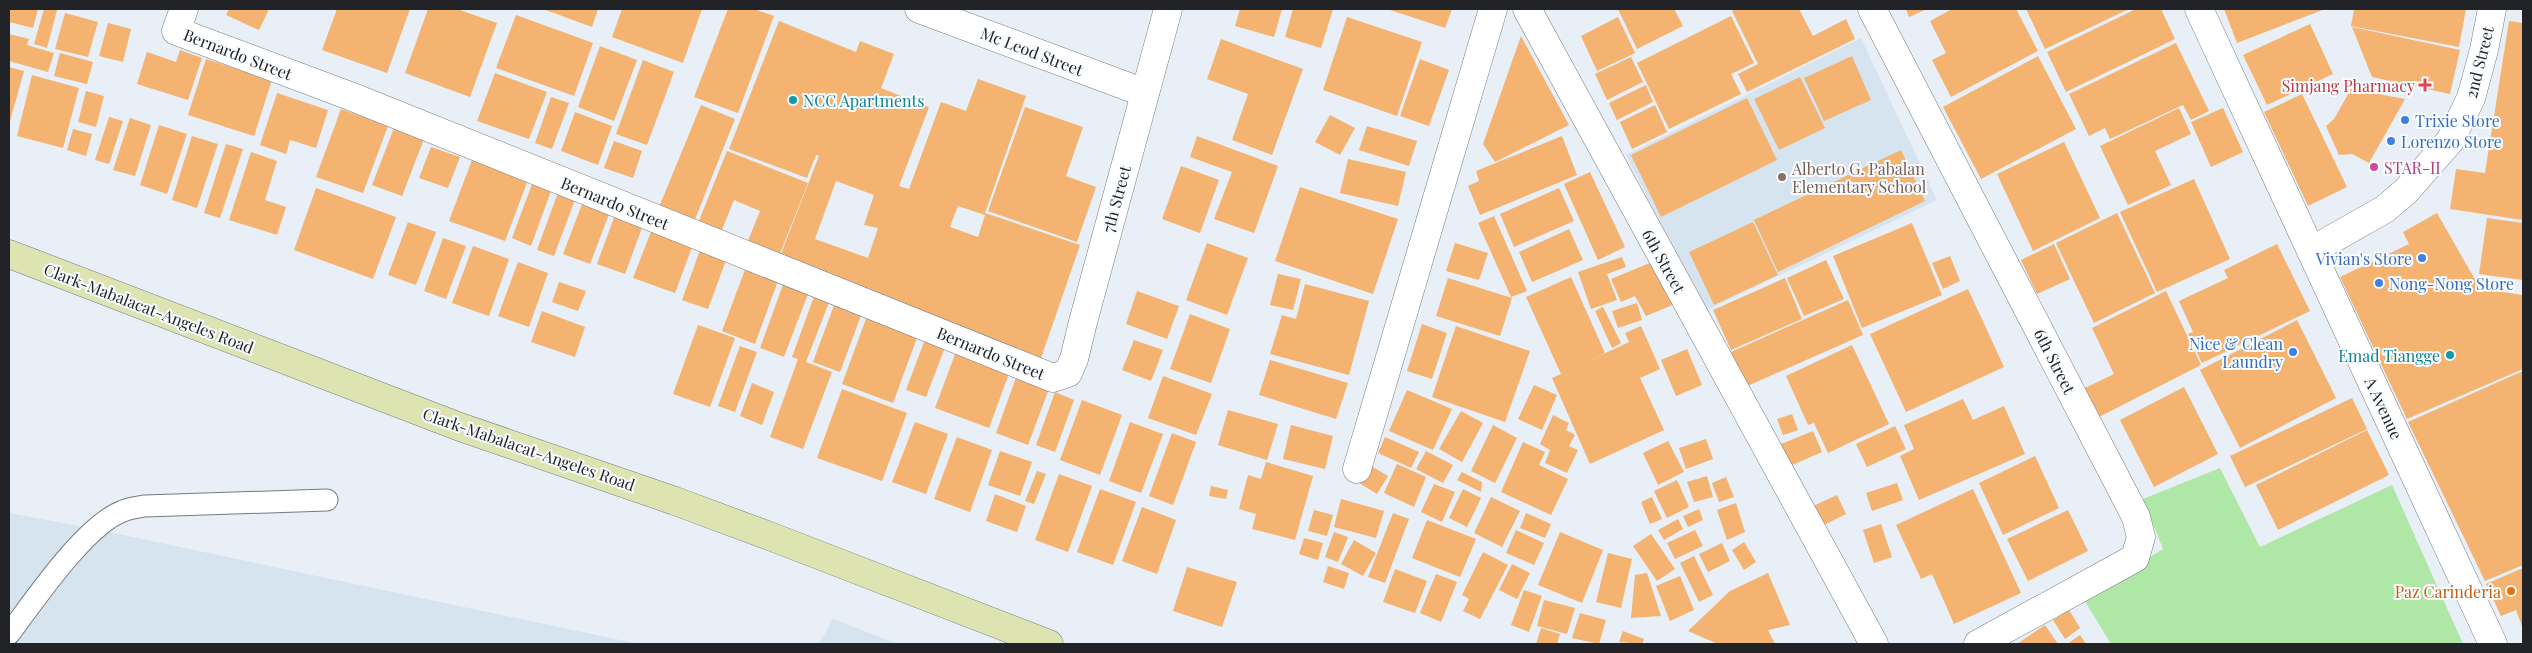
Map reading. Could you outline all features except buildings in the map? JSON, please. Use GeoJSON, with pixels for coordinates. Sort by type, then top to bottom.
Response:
{"type":"FeatureCollection","features":[{"type":"Feature","properties":{"kind":"main road","name":"Clark-Mabalacat-Angeles Road"},"geometry":{"type":"LineString","coordinates":[[9,254],[460,426],[772,537],[1049,644]]}},
{"type":"Feature","properties":{"kind":"street","name":"Mc Leod Street"},"geometry":{"type":"LineString","coordinates":[[920,9],[1145,93]]}},
{"type":"Feature","properties":{"kind":"street","name":"7th Street"},"geometry":{"type":"LineString","coordinates":[[1053,378],[1068,373],[1074,359],[1082,322],[1168,9]]}},
{"type":"Feature","properties":{"kind":"street"},"geometry":{"type":"LineString","coordinates":[[1357,469],[1493,9]]}},
{"type":"Feature","properties":{"kind":"street","name":"6th Street"},"geometry":{"type":"LineString","coordinates":[[1527,9],[1874,644]]}},
{"type":"Feature","properties":{"kind":"street","name":"6th Street"},"geometry":{"type":"LineString","coordinates":[[1872,9],[2136,517],[2141,537],[2135,558],[1978,644]]}},
{"type":"Feature","properties":{"kind":"street","name":"A Avenue"},"geometry":{"type":"LineString","coordinates":[[2199,9],[2493,644]]}},
{"type":"Feature","properties":{"kind":"street","name":"2nd Street"},"geometry":{"type":"LineString","coordinates":[[2311,251],[2385,209],[2406,191],[2450,140],[2471,98],[2484,50],[2492,9]]}},
{"type":"Feature","properties":{"kind":"street","name":"Bernardo Street"},"geometry":{"type":"LineString","coordinates":[[180,20],[359,100],[1053,378]]}},
{"type":"Feature","properties":{"kind":"lane"},"geometry":{"type":"LineString","coordinates":[[9,634],[64,561],[102,524],[122,511],[145,506],[326,500]]}},
{"type":"Feature","properties":{"kind":"shaded area","name":"Alberto G. Pabalan Elementary School"},"geometry":{"type":"Polygon","coordinates":[[[1861,38],[1937,200],[1705,311],[1626,155],[1861,38]]]}},
{"type":"Feature","properties":{"kind":"shaded area"},"geometry":{"type":"Polygon","coordinates":[[[9,513],[90,528],[639,644],[9,644],[9,513]]]}},
{"type":"Feature","properties":{"kind":"shaded area"},"geometry":{"type":"Polygon","coordinates":[[[833,619],[898,644],[819,644],[833,619]]]}},
{"type":"Feature","properties":{"kind":"green space"},"geometry":{"type":"Polygon","coordinates":[[[2220,468],[2260,547],[2392,485],[2463,644],[2111,644],[2083,598],[2163,549],[2143,499],[2220,468]]]}},
{"type":"Feature","properties":{"kind":"place","name":"Simjang Pharmacy"},"geometry":{"type":"Point","coordinates":[2425,85]}},
{"type":"Feature","properties":{"kind":"place","name":"NCC Apartments"},"geometry":{"type":"Point","coordinates":[793,100]}},
{"type":"Feature","properties":{"kind":"place","name":"Trixie Store"},"geometry":{"type":"Point","coordinates":[2405,120]}},
{"type":"Feature","properties":{"kind":"place","name":"Lorenzo Store"},"geometry":{"type":"Point","coordinates":[2391,141]}},
{"type":"Feature","properties":{"kind":"place","name":"STAR-II"},"geometry":{"type":"Point","coordinates":[2374,167]}},
{"type":"Feature","properties":{"kind":"place","name":"Alberto G. Pabalan Elementary School"},"geometry":{"type":"Point","coordinates":[1782,177]}},
{"type":"Feature","properties":{"kind":"place","name":"Vivian's Store"},"geometry":{"type":"Point","coordinates":[2422,258]}},
{"type":"Feature","properties":{"kind":"place","name":"Nong-Nong Store"},"geometry":{"type":"Point","coordinates":[2379,283]}},
{"type":"Feature","properties":{"kind":"place","name":"Nice & Clean Laundry"},"geometry":{"type":"Point","coordinates":[2293,352]}},
{"type":"Feature","properties":{"kind":"place","name":"Emad Tiangge"},"geometry":{"type":"Point","coordinates":[2450,355]}},
{"type":"Feature","properties":{"kind":"place","name":"Paz Carinderia"},"geometry":{"type":"Point","coordinates":[2511,591]}}]}
